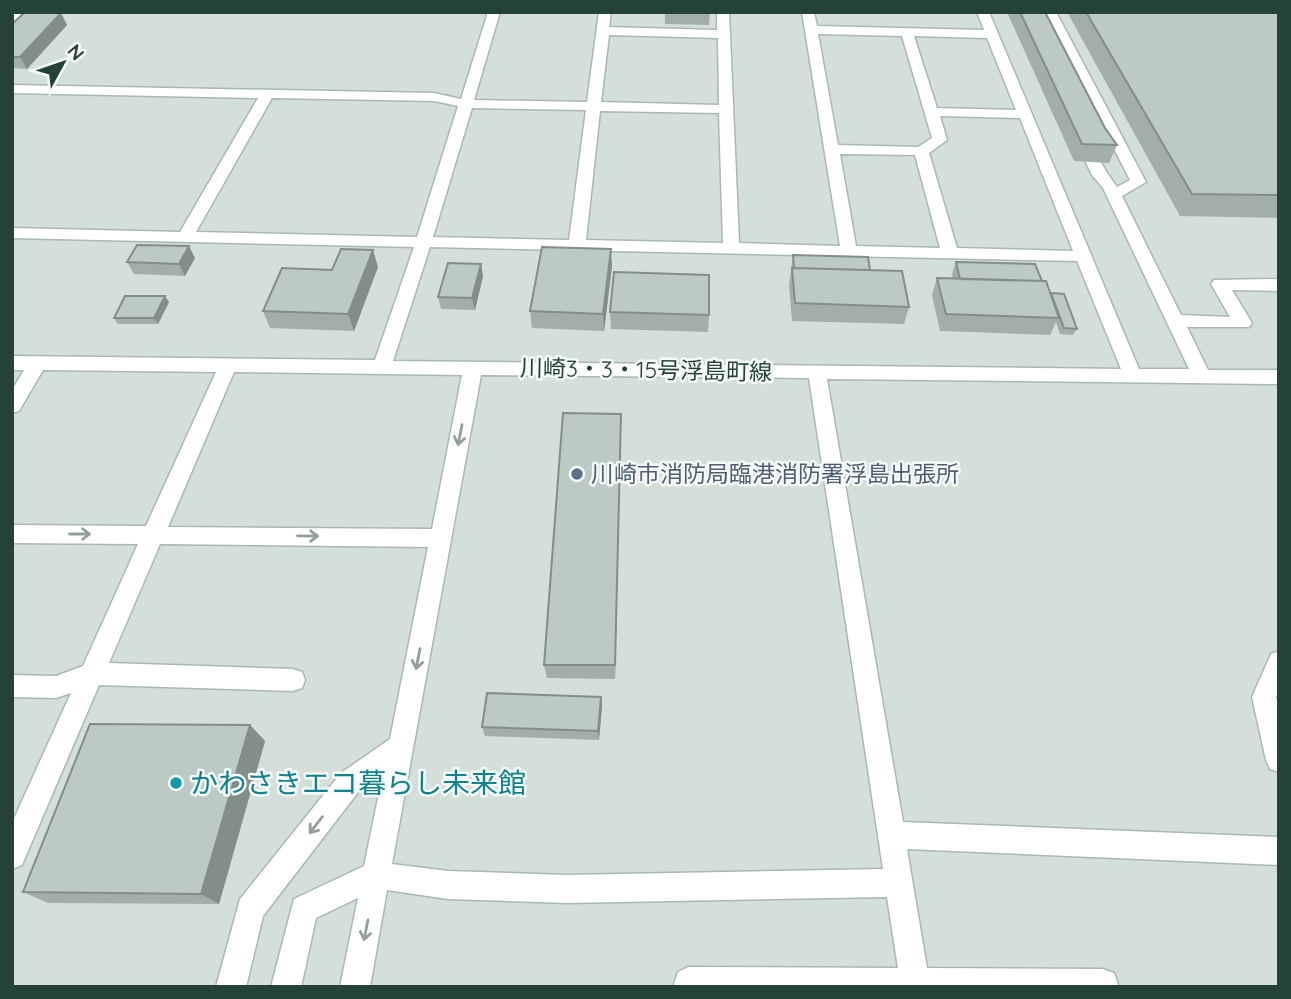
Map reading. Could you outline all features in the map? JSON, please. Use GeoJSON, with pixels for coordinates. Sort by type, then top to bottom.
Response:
{"type":"FeatureCollection","features":[{"type":"Feature","properties":{"kind":"street"},"geometry":{"type":"LineString","coordinates":[[12,20],[20,12]]}},
{"type":"Feature","properties":{"kind":"street"},"geometry":{"type":"LineString","coordinates":[[382,367],[424,242],[494,12]]}},
{"type":"Feature","properties":{"kind":"street"},"geometry":{"type":"LineString","coordinates":[[577,245],[605,12]]}},
{"type":"Feature","properties":{"kind":"street"},"geometry":{"type":"LineString","coordinates":[[723,12],[731,248]]}},
{"type":"Feature","properties":{"kind":"street"},"geometry":{"type":"LineString","coordinates":[[808,12],[849,251]]}},
{"type":"Feature","properties":{"kind":"street"},"geometry":{"type":"LineString","coordinates":[[983,12],[1133,376]]}},
{"type":"Feature","properties":{"kind":"street"},"geometry":{"type":"LineString","coordinates":[[1050,12],[1138,182],[1113,195]]}},
{"type":"Feature","properties":{"kind":"street"},"geometry":{"type":"LineString","coordinates":[[811,30],[992,34]]}},
{"type":"Feature","properties":{"kind":"street"},"geometry":{"type":"LineString","coordinates":[[602,31],[724,34]]}},
{"type":"Feature","properties":{"kind":"street"},"geometry":{"type":"LineString","coordinates":[[832,149],[921,151],[940,140],[907,33]]}},
{"type":"Feature","properties":{"kind":"street"},"geometry":{"type":"LineString","coordinates":[[12,89],[434,97],[466,104],[726,109]]}},
{"type":"Feature","properties":{"kind":"street"},"geometry":{"type":"LineString","coordinates":[[186,236],[267,94]]}},
{"type":"Feature","properties":{"kind":"street"},"geometry":{"type":"LineString","coordinates":[[931,112],[1025,114]]}},
{"type":"Feature","properties":{"kind":"street"},"geometry":{"type":"LineString","coordinates":[[1075,124],[1202,376]]}},
{"type":"Feature","properties":{"kind":"street"},"geometry":{"type":"LineString","coordinates":[[921,151],[950,253]]}},
{"type":"Feature","properties":{"kind":"street"},"geometry":{"type":"LineString","coordinates":[[12,233],[1083,256]]}},
{"type":"Feature","properties":{"kind":"street"},"geometry":{"type":"LineString","coordinates":[[1175,321],[1242,323],[1220,284],[1279,285]]}},
{"type":"Feature","properties":{"kind":"street","name":"川崎3・3・15号浮島町線"},"geometry":{"type":"LineString","coordinates":[[12,363],[1279,377]]}},
{"type":"Feature","properties":{"kind":"street"},"geometry":{"type":"LineString","coordinates":[[12,406],[38,363]]}},
{"type":"Feature","properties":{"kind":"street"},"geometry":{"type":"LineString","coordinates":[[12,855],[228,365]]}},
{"type":"Feature","properties":{"kind":"street"},"geometry":{"type":"LineString","coordinates":[[355,987],[473,368]]}},
{"type":"Feature","properties":{"kind":"street"},"geometry":{"type":"LineString","coordinates":[[817,372],[915,983]]}},
{"type":"Feature","properties":{"kind":"street"},"geometry":{"type":"LineString","coordinates":[[12,534],[440,538]]}},
{"type":"Feature","properties":{"kind":"street"},"geometry":{"type":"LineString","coordinates":[[1279,662],[1264,697],[1279,760]]}},
{"type":"Feature","properties":{"kind":"street"},"geometry":{"type":"LineString","coordinates":[[12,686],[56,687],[92,674],[293,680]]}},
{"type":"Feature","properties":{"kind":"street"},"geometry":{"type":"LineString","coordinates":[[231,987],[250,909],[350,782],[401,746]]}},
{"type":"Feature","properties":{"kind":"street"},"geometry":{"type":"LineString","coordinates":[[891,835],[1279,851]]}},
{"type":"Feature","properties":{"kind":"street"},"geometry":{"type":"LineString","coordinates":[[286,987],[304,909],[377,874],[430,883],[587,890],[899,883]]}},
{"type":"Feature","properties":{"kind":"street"},"geometry":{"type":"LineString","coordinates":[[688,987],[688,982],[1103,984],[1104,987]]}},
{"type":"Feature","properties":{"kind":"shaded area"},"geometry":{"type":"Polygon","coordinates":[[[12,12],[1279,12],[1279,987],[12,987],[12,12]]]}},
{"type":"Feature","properties":{"kind":"building"},"geometry":{"type":"Polygon","coordinates":[[[665,12],[710,13],[665,13],[665,12]]]}},
{"type":"Feature","properties":{"kind":"building"},"geometry":{"type":"Polygon","coordinates":[[[1020,12],[1045,12],[1105,128],[1117,145],[1082,144],[1020,12]]]}},
{"type":"Feature","properties":{"kind":"building"},"geometry":{"type":"Polygon","coordinates":[[[1086,12],[1279,12],[1279,195],[1192,194],[1086,12]]]}},
{"type":"Feature","properties":{"kind":"building"},"geometry":{"type":"Polygon","coordinates":[[[24,13],[61,13],[20,57],[12,57],[12,24],[24,13]]]}},
{"type":"Feature","properties":{"kind":"building"},"geometry":{"type":"Polygon","coordinates":[[[137,245],[189,246],[179,264],[127,262],[137,245]]]}},
{"type":"Feature","properties":{"kind":"building"},"geometry":{"type":"Polygon","coordinates":[[[542,247],[611,249],[603,314],[530,311],[542,247]]]}},
{"type":"Feature","properties":{"kind":"building"},"geometry":{"type":"Polygon","coordinates":[[[341,249],[373,250],[348,314],[263,311],[282,268],[332,270],[341,249]]]}},
{"type":"Feature","properties":{"kind":"building"},"geometry":{"type":"Polygon","coordinates":[[[793,255],[868,257],[870,270],[794,268],[793,255]]]}},
{"type":"Feature","properties":{"kind":"building"},"geometry":{"type":"Polygon","coordinates":[[[956,262],[1035,264],[1042,281],[960,279],[956,262]]]}},
{"type":"Feature","properties":{"kind":"building"},"geometry":{"type":"Polygon","coordinates":[[[448,263],[481,264],[472,298],[438,297],[448,263]]]}},
{"type":"Feature","properties":{"kind":"building"},"geometry":{"type":"Polygon","coordinates":[[[792,268],[902,271],[909,307],[795,303],[792,268]]]}},
{"type":"Feature","properties":{"kind":"building"},"geometry":{"type":"Polygon","coordinates":[[[614,272],[709,275],[709,315],[610,312],[614,272]]]}},
{"type":"Feature","properties":{"kind":"building"},"geometry":{"type":"Polygon","coordinates":[[[937,278],[1046,281],[1059,318],[946,314],[937,278]]]}},
{"type":"Feature","properties":{"kind":"building"},"geometry":{"type":"Polygon","coordinates":[[[1051,293],[1064,294],[1077,329],[1064,328],[1051,293]]]}},
{"type":"Feature","properties":{"kind":"building"},"geometry":{"type":"Polygon","coordinates":[[[125,296],[165,296],[154,318],[114,318],[125,296]]]}},
{"type":"Feature","properties":{"kind":"building"},"geometry":{"type":"Polygon","coordinates":[[[563,413],[621,414],[615,665],[544,665],[563,413]]]}},
{"type":"Feature","properties":{"kind":"building"},"geometry":{"type":"Polygon","coordinates":[[[487,693],[601,697],[598,731],[482,727],[487,693]]]}},
{"type":"Feature","properties":{"kind":"building"},"geometry":{"type":"Polygon","coordinates":[[[90,724],[250,725],[201,894],[23,892],[90,724]]]}},
{"type":"Feature","properties":{"kind":"place","name":"川崎市消防局臨港消防署浮島出張所"},"geometry":{"type":"Point","coordinates":[577,474]}},
{"type":"Feature","properties":{"kind":"place","name":"かわさきエコ暮らし未来館"},"geometry":{"type":"Point","coordinates":[176,783]}}]}
